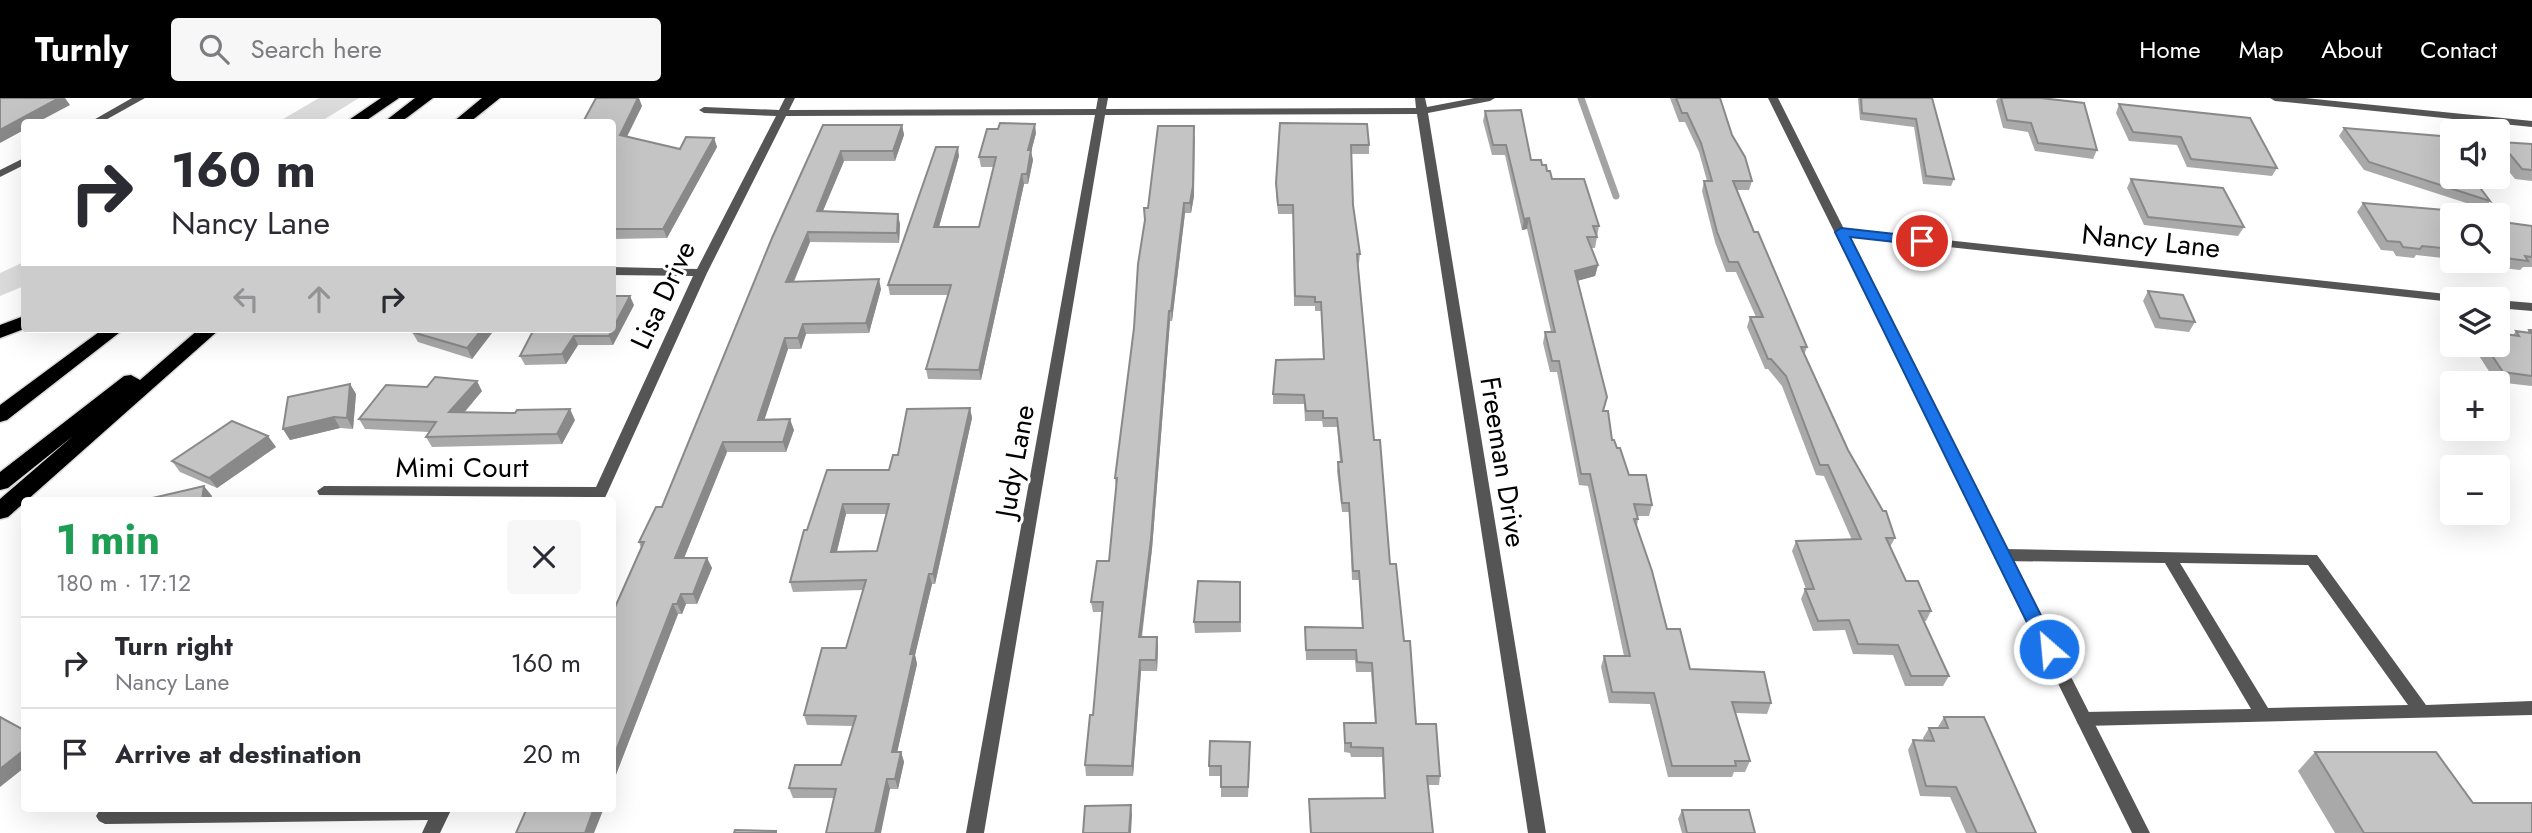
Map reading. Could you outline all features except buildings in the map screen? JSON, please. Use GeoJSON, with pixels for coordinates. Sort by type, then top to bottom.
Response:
{"type":"FeatureCollection","features":[{"type":"Feature","properties":{"kind":"highway"},"geometry":{"type":"LineString","coordinates":[[359,119],[391,98]]}},
{"type":"Feature","properties":{"kind":"highway"},"geometry":{"type":"LineString","coordinates":[[396,119],[425,98]]}},
{"type":"Feature","properties":{"kind":"highway"},"geometry":{"type":"LineString","coordinates":[[465,119],[492,98]]}},
{"type":"Feature","properties":{"kind":"highway"},"geometry":{"type":"LineString","coordinates":[[0,332],[21,323]]}},
{"type":"Feature","properties":{"kind":"highway"},"geometry":{"type":"LineString","coordinates":[[0,415],[110,333]]}},
{"type":"Feature","properties":{"kind":"highway"},"geometry":{"type":"LineString","coordinates":[[0,483],[193,333]]}},
{"type":"Feature","properties":{"kind":"highway"},"geometry":{"type":"LineString","coordinates":[[0,512],[206,333]]}},
{"type":"Feature","properties":{"kind":"street"},"geometry":{"type":"LineString","coordinates":[[101,119],[141,98]]}},
{"type":"Feature","properties":{"kind":"street","name":"Lisa Drive"},"geometry":{"type":"LineString","coordinates":[[599,496],[701,273],[790,98]]}},
{"type":"Feature","properties":{"kind":"street"},"geometry":{"type":"LineString","coordinates":[[705,110],[783,114],[1102,105],[1421,104],[1490,98]]}},
{"type":"Feature","properties":{"kind":"street"},"geometry":{"type":"LineString","coordinates":[[1773,98],[2141,833]]}},
{"type":"Feature","properties":{"kind":"street"},"geometry":{"type":"LineString","coordinates":[[2275,98],[2532,124]]}},
{"type":"Feature","properties":{"kind":"street"},"geometry":{"type":"LineString","coordinates":[[2385,98],[2394,110]]}},
{"type":"Feature","properties":{"kind":"street","name":"Freeman Drive"},"geometry":{"type":"LineString","coordinates":[[1421,104],[1537,833]]}},
{"type":"Feature","properties":{"kind":"street","name":"Judy Lane"},"geometry":{"type":"LineString","coordinates":[[975,833],[1102,105]]}},
{"type":"Feature","properties":{"kind":"street"},"geometry":{"type":"LineString","coordinates":[[0,174],[21,163]]}},
{"type":"Feature","properties":{"kind":"street","name":"Nancy Lane"},"geometry":{"type":"LineString","coordinates":[[1841,232],[2440,297]]}},
{"type":"Feature","properties":{"kind":"street"},"geometry":{"type":"LineString","coordinates":[[616,271],[701,273]]}},
{"type":"Feature","properties":{"kind":"street"},"geometry":{"type":"LineString","coordinates":[[2510,305],[2532,307]]}},
{"type":"Feature","properties":{"kind":"street","name":"Mimi Court"},"geometry":{"type":"LineString","coordinates":[[324,491],[599,496]]}},
{"type":"Feature","properties":{"kind":"street"},"geometry":{"type":"LineString","coordinates":[[2002,555],[2312,559],[2422,712]]}},
{"type":"Feature","properties":{"kind":"street"},"geometry":{"type":"LineString","coordinates":[[2169,557],[2263,715]]}},
{"type":"Feature","properties":{"kind":"street"},"geometry":{"type":"LineString","coordinates":[[2084,719],[2532,708]]}},
{"type":"Feature","properties":{"kind":"street"},"geometry":{"type":"LineString","coordinates":[[105,816],[330,812]]}},
{"type":"Feature","properties":{"kind":"street"},"geometry":{"type":"LineString","coordinates":[[431,833],[441,812]]}},
{"type":"Feature","properties":{"kind":"shaded area"},"geometry":{"type":"Polygon","coordinates":[[[319,98],[359,98],[325,119],[283,119],[319,98]]]}},
{"type":"Feature","properties":{"kind":"shaded area"},"geometry":{"type":"Polygon","coordinates":[[[21,263],[21,287],[0,296],[0,273],[21,263]]]}},
{"type":"Feature","properties":{"kind":"waterway"},"geometry":{"type":"LineString","coordinates":[[1581,98],[1616,196]]}},
{"type":"Feature","properties":{"kind":"route"},"geometry":{"type":"LineString","coordinates":[[1922,241],[1841,232],[2049,649]]}}]}
